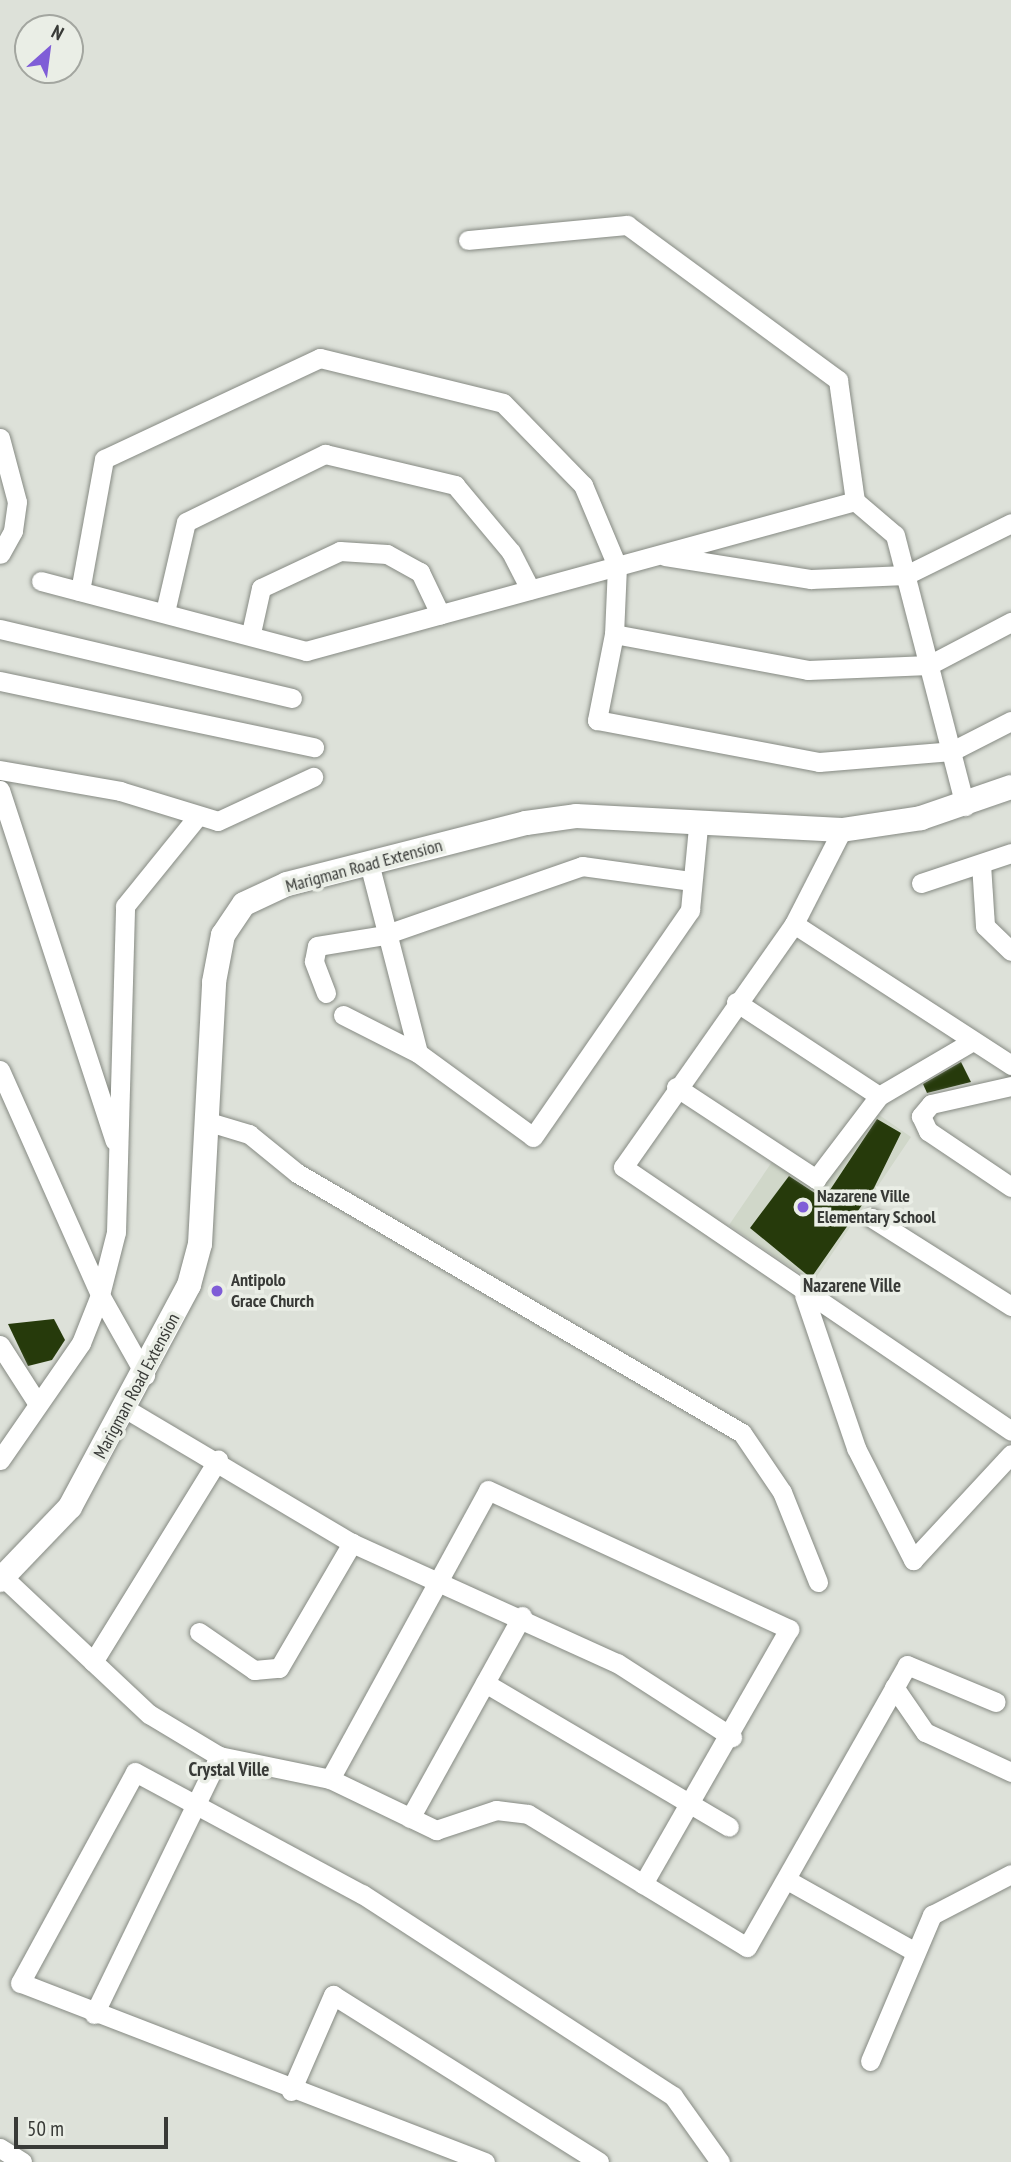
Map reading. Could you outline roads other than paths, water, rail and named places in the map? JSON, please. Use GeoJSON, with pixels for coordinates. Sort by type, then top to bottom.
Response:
{"type":"FeatureCollection","features":[{"type":"Feature","properties":{"kind":"street"},"geometry":{"type":"LineString","coordinates":[[468,240],[627,225],[838,380],[855,501],[895,536],[965,806]]}},
{"type":"Feature","properties":{"kind":"street"},"geometry":{"type":"LineString","coordinates":[[80,591],[104,459],[320,358],[503,402],[583,485],[617,566],[614,634],[597,720],[819,762],[952,751],[1011,721]]}},
{"type":"Feature","properties":{"kind":"street"},"geometry":{"type":"LineString","coordinates":[[0,438],[17,502],[13,531],[0,554]]}},
{"type":"Feature","properties":{"kind":"street"},"geometry":{"type":"LineString","coordinates":[[165,612],[186,522],[325,454],[455,485],[511,552],[530,589]]}},
{"type":"Feature","properties":{"kind":"street"},"geometry":{"type":"LineString","coordinates":[[41,582],[251,633],[306,651],[855,501]]}},
{"type":"Feature","properties":{"kind":"street"},"geometry":{"type":"LineString","coordinates":[[656,555],[811,579],[906,575],[1011,523]]}},
{"type":"Feature","properties":{"kind":"street"},"geometry":{"type":"LineString","coordinates":[[251,633],[261,587],[340,551],[387,554],[420,572],[439,614]]}},
{"type":"Feature","properties":{"kind":"street"},"geometry":{"type":"LineString","coordinates":[[614,634],[808,670],[929,665],[1011,622]]}},
{"type":"Feature","properties":{"kind":"street"},"geometry":{"type":"LineString","coordinates":[[0,629],[292,698]]}},
{"type":"Feature","properties":{"kind":"street"},"geometry":{"type":"LineString","coordinates":[[0,681],[314,747]]}},
{"type":"Feature","properties":{"kind":"street"},"geometry":{"type":"LineString","coordinates":[[0,770],[120,791],[197,817],[218,821],[313,777]]}},
{"type":"Feature","properties":{"kind":"street","name":"Marigman Road Extension"},"geometry":{"type":"LineString","coordinates":[[2,1579],[70,1507],[145,1375],[189,1285],[200,1244],[209,1122],[214,982],[223,935],[244,904],[287,884],[576,816],[698,827],[842,830],[965,806],[1011,787]]}},
{"type":"Feature","properties":{"kind":"street"},"geometry":{"type":"LineString","coordinates":[[0,790],[120,1159]]}},
{"type":"Feature","properties":{"kind":"street"},"geometry":{"type":"LineString","coordinates":[[0,1460],[23,1435],[36,1401],[81,1343],[100,1295],[116,1232],[125,906],[197,817]]}},
{"type":"Feature","properties":{"kind":"street"},"geometry":{"type":"LineString","coordinates":[[343,1015],[418,1053],[533,1137],[690,910],[698,827]]}},
{"type":"Feature","properties":{"kind":"street"},"geometry":{"type":"LineString","coordinates":[[842,830],[794,923],[676,1087],[623,1167],[804,1295],[1011,1431]]}},
{"type":"Feature","properties":{"kind":"street"},"geometry":{"type":"LineString","coordinates":[[921,883],[1011,853]]}},
{"type":"Feature","properties":{"kind":"street"},"geometry":{"type":"LineString","coordinates":[[369,863],[384,934],[418,1053]]}},
{"type":"Feature","properties":{"kind":"street"},"geometry":{"type":"LineString","coordinates":[[981,864],[985,926],[1011,951]]}},
{"type":"Feature","properties":{"kind":"street"},"geometry":{"type":"LineString","coordinates":[[326,993],[314,961],[317,946],[384,934],[582,866],[692,881]]}},
{"type":"Feature","properties":{"kind":"street"},"geometry":{"type":"LineString","coordinates":[[794,923],[971,1042],[1011,1065]]}},
{"type":"Feature","properties":{"kind":"street"},"geometry":{"type":"LineString","coordinates":[[736,1002],[879,1096]]}},
{"type":"Feature","properties":{"kind":"street"},"geometry":{"type":"LineString","coordinates":[[676,1087],[816,1179],[879,1096],[971,1042]]}},
{"type":"Feature","properties":{"kind":"street"},"geometry":{"type":"LineString","coordinates":[[0,1069],[100,1295],[145,1375]]}},
{"type":"Feature","properties":{"kind":"street"},"geometry":{"type":"LineString","coordinates":[[1011,1086],[931,1104],[921,1116],[928,1131],[1011,1187]]}},
{"type":"Feature","properties":{"kind":"street"},"geometry":{"type":"LineString","coordinates":[[209,1122],[249,1134],[297,1174],[727,1422],[782,1492],[818,1582]]}},
{"type":"Feature","properties":{"kind":"street"},"geometry":{"type":"LineString","coordinates":[[872,1218],[1011,1306]]}},
{"type":"Feature","properties":{"kind":"street"},"geometry":{"type":"LineString","coordinates":[[804,1295],[856,1448],[913,1560],[1011,1454]]}},
{"type":"Feature","properties":{"kind":"street"},"geometry":{"type":"LineString","coordinates":[[0,1345],[36,1401]]}},
{"type":"Feature","properties":{"kind":"street"},"geometry":{"type":"LineString","coordinates":[[126,1409],[218,1460],[352,1543],[439,1583],[522,1616],[618,1663],[732,1737]]}},
{"type":"Feature","properties":{"kind":"street"},"geometry":{"type":"LineString","coordinates":[[93,1662],[218,1460]]}},
{"type":"Feature","properties":{"kind":"street"},"geometry":{"type":"LineString","coordinates":[[330,1779],[488,1490],[789,1629],[732,1737],[643,1884]]}},
{"type":"Feature","properties":{"kind":"street"},"geometry":{"type":"LineString","coordinates":[[199,1632],[254,1670],[279,1668],[352,1543]]}},
{"type":"Feature","properties":{"kind":"street"},"geometry":{"type":"LineString","coordinates":[[2,1579],[149,1714],[219,1756],[330,1779],[436,1830],[496,1810],[528,1814],[747,1947],[789,1881],[907,1665],[996,1702]]}},
{"type":"Feature","properties":{"kind":"street"},"geometry":{"type":"LineString","coordinates":[[410,1818],[522,1616]]}},
{"type":"Feature","properties":{"kind":"street"},"geometry":{"type":"LineString","coordinates":[[485,1683],[729,1827]]}},
{"type":"Feature","properties":{"kind":"street"},"geometry":{"type":"LineString","coordinates":[[894,1687],[925,1732],[1011,1772]]}},
{"type":"Feature","properties":{"kind":"street"},"geometry":{"type":"LineString","coordinates":[[94,2014],[197,1807],[219,1756]]}},
{"type":"Feature","properties":{"kind":"street"},"geometry":{"type":"LineString","coordinates":[[485,2162],[291,2091],[20,1983],[135,1772],[362,1894],[673,2096],[720,2162]]}},
{"type":"Feature","properties":{"kind":"street"},"geometry":{"type":"LineString","coordinates":[[870,2061],[912,1950],[932,1914],[1011,1874]]}},
{"type":"Feature","properties":{"kind":"street"},"geometry":{"type":"LineString","coordinates":[[789,1881],[912,1950]]}},
{"type":"Feature","properties":{"kind":"street"},"geometry":{"type":"LineString","coordinates":[[291,2091],[333,1995],[594,2160]]}},
{"type":"Feature","properties":{"kind":"street"},"geometry":{"type":"LineString","coordinates":[[0,2148],[22,2162]]}},
{"type":"Feature","properties":{"kind":"place","name":"Nazarene Ville Elementary School"},"geometry":{"type":"Point","coordinates":[803,1207]}},
{"type":"Feature","properties":{"kind":"place","name":"Antipolo Grace Church"},"geometry":{"type":"Point","coordinates":[217,1291]}},
{"type":"Feature","properties":{"kind":"district","name":"Nazarene Ville"},"geometry":{"type":"Point","coordinates":[852,1286]}},
{"type":"Feature","properties":{"kind":"district","name":"Crystal Ville"},"geometry":{"type":"Point","coordinates":[229,1770]}}]}
